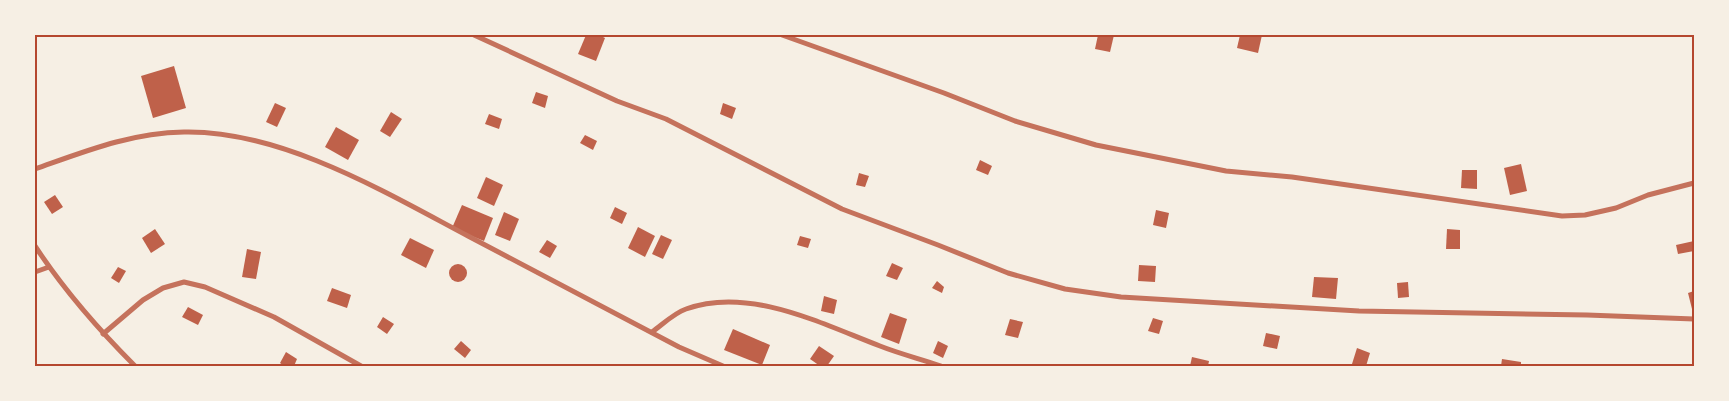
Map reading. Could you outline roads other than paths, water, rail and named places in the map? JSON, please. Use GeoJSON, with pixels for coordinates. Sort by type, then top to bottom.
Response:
{"type":"FeatureCollection","features":[{"type":"Feature","properties":{"kind":"street"},"geometry":{"type":"LineString","coordinates":[[474,35],[617,101],[666,119],[842,209],[1008,274],[1065,289],[1121,297],[1359,311],[1587,314],[1694,319]]}},
{"type":"Feature","properties":{"kind":"street"},"geometry":{"type":"LineString","coordinates":[[782,35],[944,93],[1015,121],[1096,145],[1226,171],[1292,177],[1562,216],[1585,215],[1616,208],[1648,195],[1694,183]]}},
{"type":"Feature","properties":{"kind":"street"},"geometry":{"type":"LineString","coordinates":[[35,169],[114,141],[149,134],[185,132],[218,134],[250,139],[300,155],[373,185],[679,347],[723,366]]}},
{"type":"Feature","properties":{"kind":"street"},"geometry":{"type":"LineString","coordinates":[[35,246],[48,267],[103,334],[135,366]]}},
{"type":"Feature","properties":{"kind":"street"},"geometry":{"type":"LineString","coordinates":[[35,272],[48,267]]}},
{"type":"Feature","properties":{"kind":"street"},"geometry":{"type":"LineString","coordinates":[[103,334],[143,300],[163,288],[184,282],[205,287],[274,317],[361,366]]}},
{"type":"Feature","properties":{"kind":"street"},"geometry":{"type":"LineString","coordinates":[[652,332],[684,309],[712,302],[749,304],[783,309],[887,349],[941,366]]}}]}
